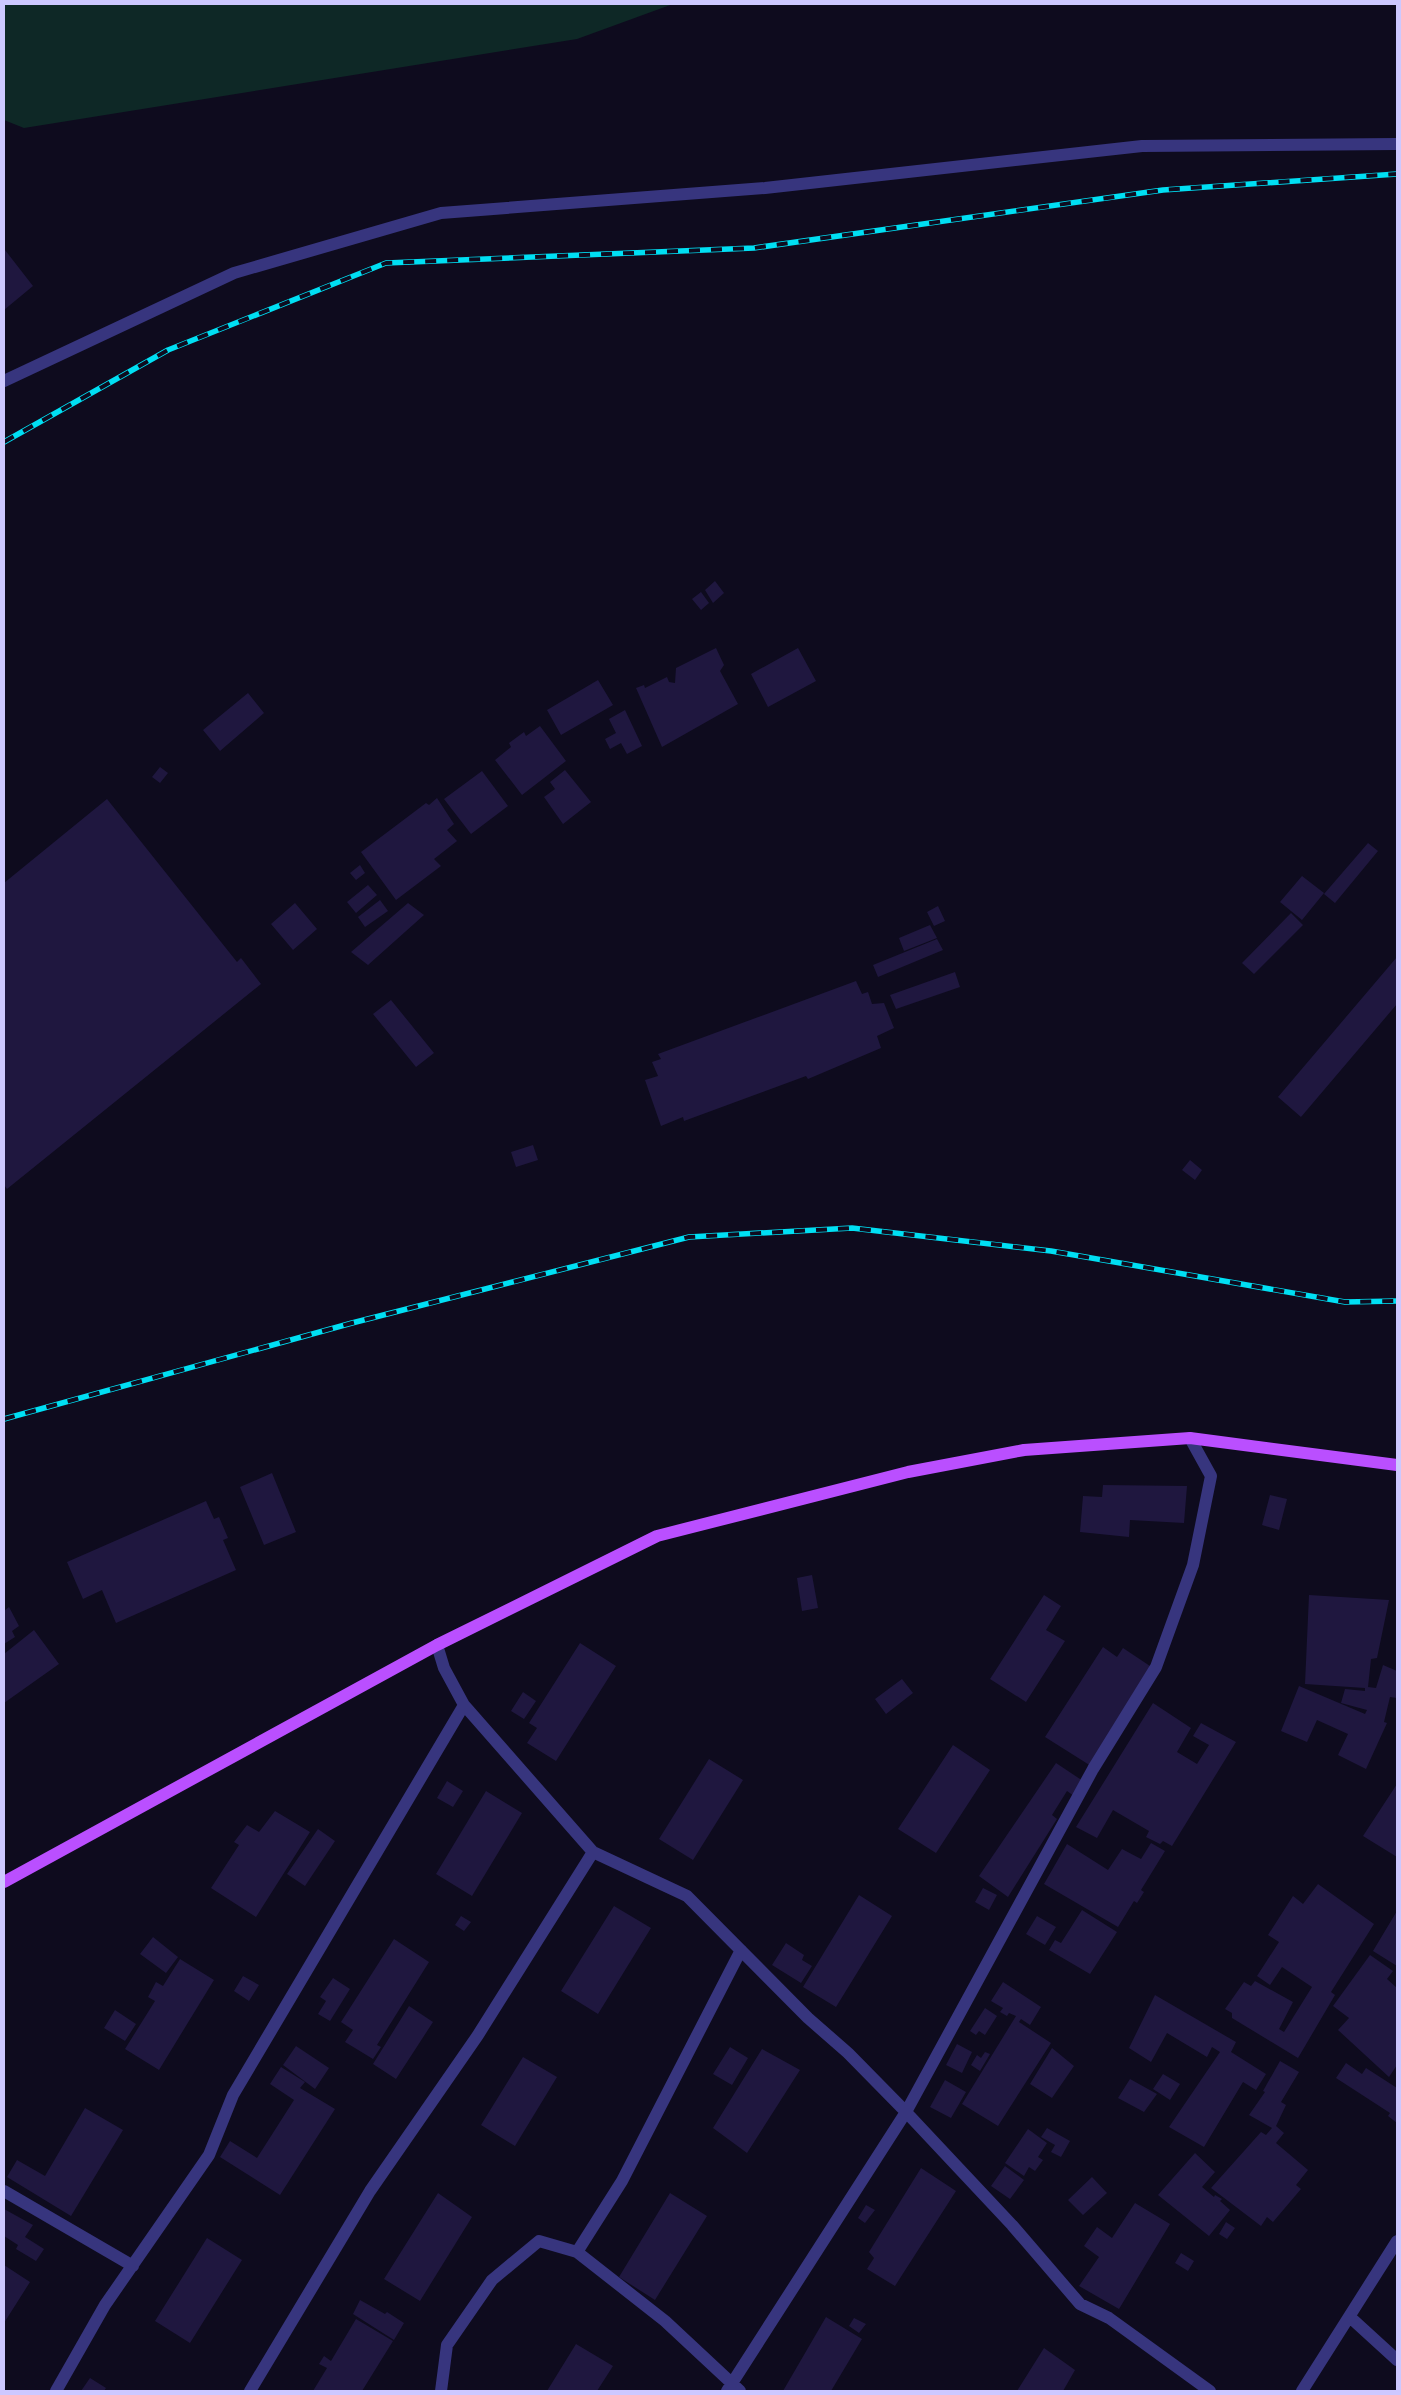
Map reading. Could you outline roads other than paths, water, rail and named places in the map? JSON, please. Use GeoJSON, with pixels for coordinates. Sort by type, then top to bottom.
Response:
{"type":"FeatureCollection","features":[{"type":"Feature","properties":{"kind":"main road"},"geometry":{"type":"LineString","coordinates":[[4,1882],[437,1645],[657,1536],[908,1472],[1015,1452],[1190,1438],[1397,1465]]}},
{"type":"Feature","properties":{"kind":"street"},"geometry":{"type":"LineString","coordinates":[[4,381],[234,273],[441,213],[765,188],[1142,146],[1397,144]]}},
{"type":"Feature","properties":{"kind":"street"},"geometry":{"type":"LineString","coordinates":[[441,2391],[447,2345],[492,2280],[539,2241],[577,2252],[665,2321],[733,2389],[906,2112],[1093,1769],[1156,1667],[1193,1565],[1211,1476],[1190,1438]]}},
{"type":"Feature","properties":{"kind":"street"},"geometry":{"type":"LineString","coordinates":[[437,1645],[444,1668],[464,1705],[592,1852],[687,1896],[808,2018],[848,2053],[906,2112],[1012,2225],[1080,2304],[1109,2318],[1210,2391]]}},
{"type":"Feature","properties":{"kind":"street"},"geometry":{"type":"LineString","coordinates":[[56,2391],[106,2305],[209,2155],[233,2095],[464,1705]]}},
{"type":"Feature","properties":{"kind":"street"},"geometry":{"type":"LineString","coordinates":[[250,2391],[370,2191],[478,2035],[592,1852]]}},
{"type":"Feature","properties":{"kind":"street"},"geometry":{"type":"LineString","coordinates":[[577,2252],[622,2181],[741,1950]]}},
{"type":"Feature","properties":{"kind":"street"},"geometry":{"type":"LineString","coordinates":[[4,2192],[133,2266]]}},
{"type":"Feature","properties":{"kind":"street"},"geometry":{"type":"LineString","coordinates":[[1302,2391],[1351,2318],[1397,2241]]}},
{"type":"Feature","properties":{"kind":"street"},"geometry":{"type":"LineString","coordinates":[[1351,2318],[1397,2360]]}},
{"type":"Feature","properties":{"kind":"railway"},"geometry":{"type":"LineString","coordinates":[[4,442],[168,350],[386,263],[754,248],[1163,190],[1397,174]]}},
{"type":"Feature","properties":{"kind":"railway"},"geometry":{"type":"LineString","coordinates":[[4,1419],[352,1323],[689,1237],[852,1228],[1051,1251],[1345,1302],[1397,1301]]}}]}
